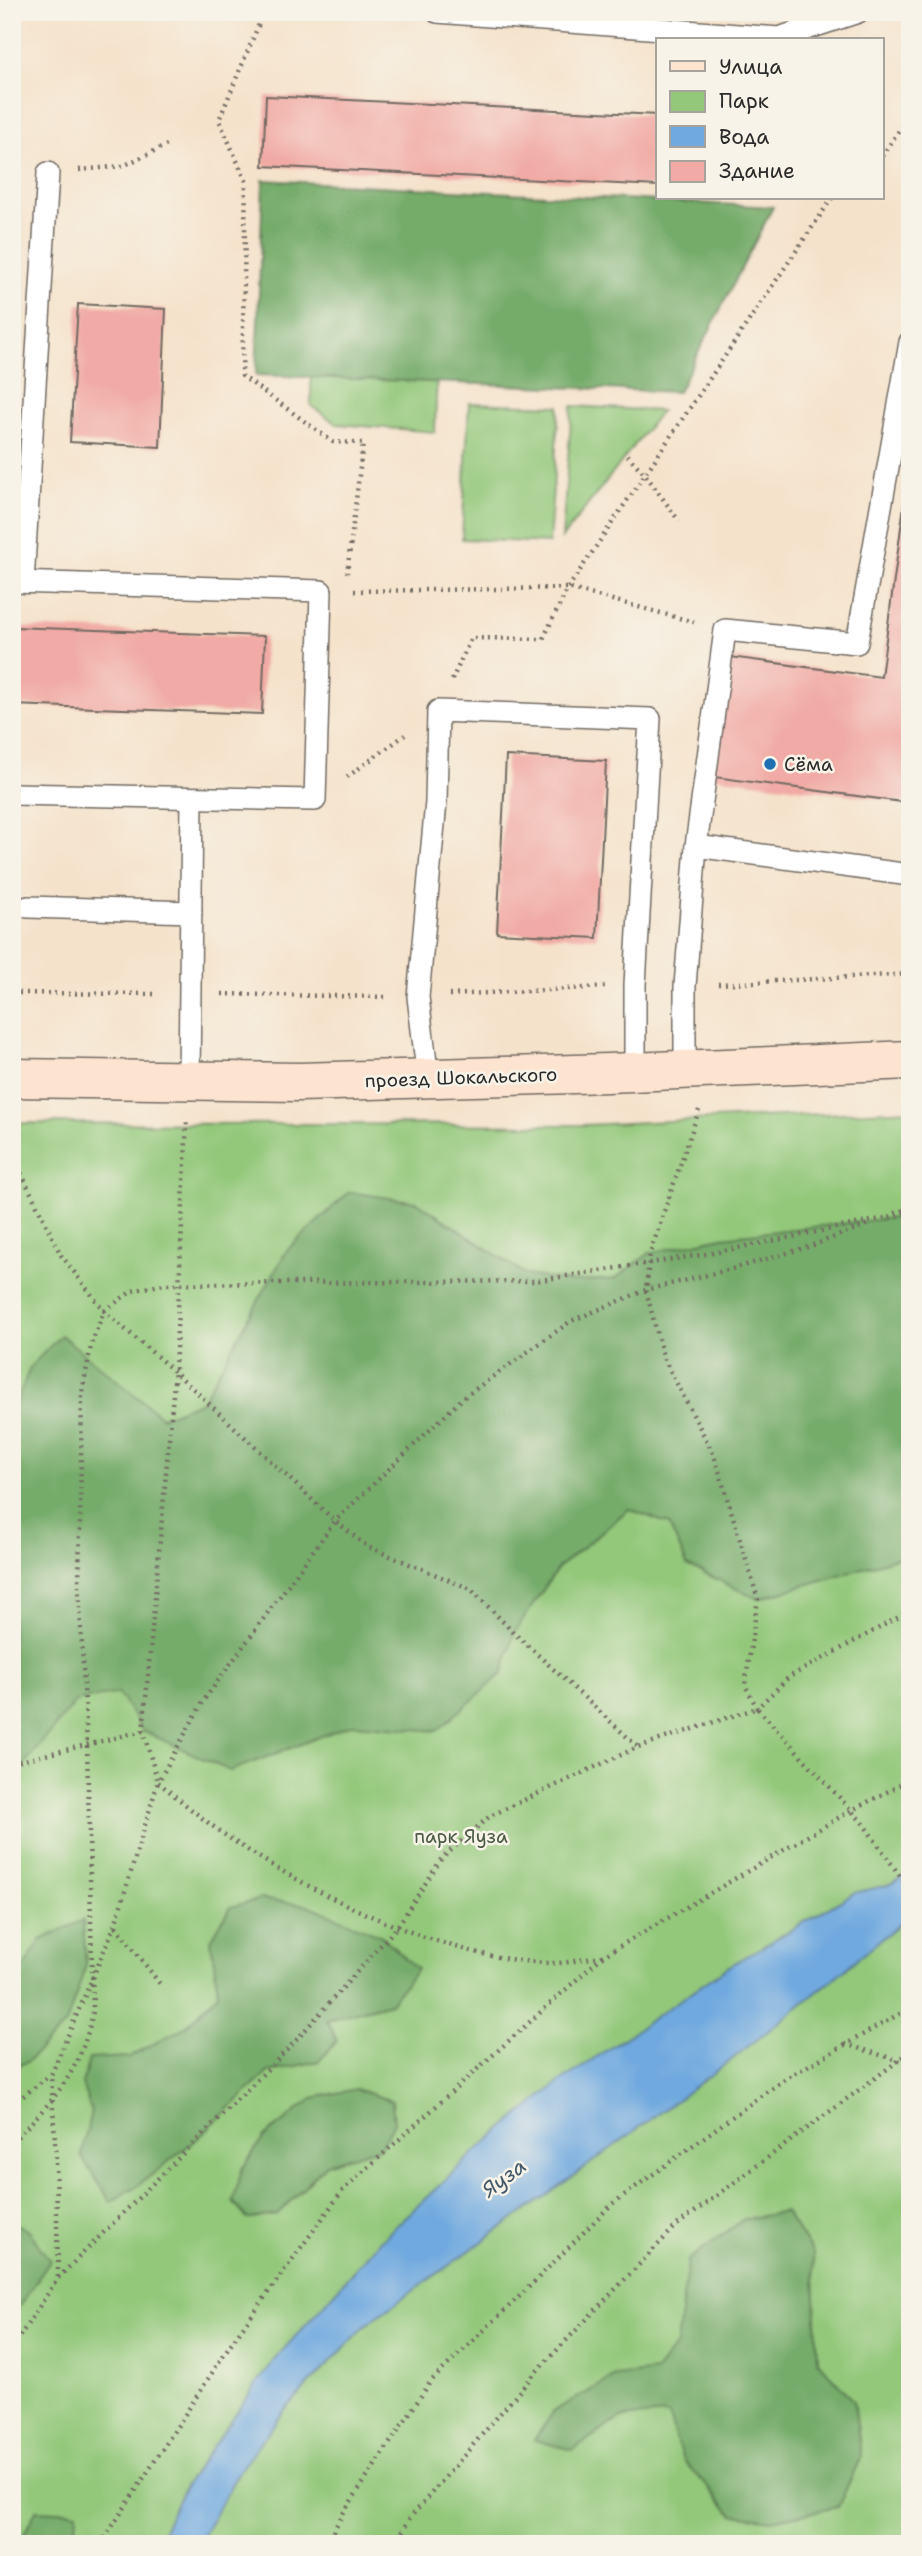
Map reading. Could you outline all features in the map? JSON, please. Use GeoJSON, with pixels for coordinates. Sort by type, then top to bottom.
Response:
{"type":"FeatureCollection","features":[{"type":"Feature","properties":{"kind":"street","name":"проезд Шокальского"},"geometry":{"type":"LineString","coordinates":[[12,1078],[188,1098],[299,1082],[910,1060]]}},
{"type":"Feature","properties":{"kind":"lane"},"geometry":{"type":"LineString","coordinates":[[437,12],[779,38],[859,12]]}},
{"type":"Feature","properties":{"kind":"lane"},"geometry":{"type":"LineString","coordinates":[[12,794],[315,800],[321,592],[17,582],[48,173]]}},
{"type":"Feature","properties":{"kind":"lane"},"geometry":{"type":"LineString","coordinates":[[685,1070],[685,985],[696,846],[725,630],[858,643],[910,342]]}},
{"type":"Feature","properties":{"kind":"lane"},"geometry":{"type":"LineString","coordinates":[[428,1079],[418,997],[436,802],[438,710],[650,719],[635,985],[635,1072]]}},
{"type":"Feature","properties":{"kind":"lane"},"geometry":{"type":"LineString","coordinates":[[188,1098],[192,994],[192,799]]}},
{"type":"Feature","properties":{"kind":"lane"},"geometry":{"type":"LineString","coordinates":[[696,846],[910,875]]}},
{"type":"Feature","properties":{"kind":"lane"},"geometry":{"type":"LineString","coordinates":[[28,907],[191,912]]}},
{"type":"Feature","properties":{"kind":"path"},"geometry":{"type":"LineString","coordinates":[[264,12],[219,120],[246,181],[242,376],[333,442],[363,443],[345,591]]}},
{"type":"Feature","properties":{"kind":"path"},"geometry":{"type":"LineString","coordinates":[[884,153],[910,114]]}},
{"type":"Feature","properties":{"kind":"path"},"geometry":{"type":"LineString","coordinates":[[48,173],[124,166],[169,144]]}},
{"type":"Feature","properties":{"kind":"path"},"geometry":{"type":"LineString","coordinates":[[315,800],[438,710],[471,638],[543,639],[568,588],[831,200]]}},
{"type":"Feature","properties":{"kind":"path"},"geometry":{"type":"LineString","coordinates":[[627,455],[645,474],[679,521]]}},
{"type":"Feature","properties":{"kind":"path"},"geometry":{"type":"LineString","coordinates":[[321,592],[568,588],[725,630]]}},
{"type":"Feature","properties":{"kind":"path"},"geometry":{"type":"LineString","coordinates":[[685,985],[910,974]]}},
{"type":"Feature","properties":{"kind":"path"},"geometry":{"type":"LineString","coordinates":[[12,993],[418,997],[635,985]]}},
{"type":"Feature","properties":{"kind":"path"},"geometry":{"type":"LineString","coordinates":[[188,1098],[175,1372],[143,1731],[158,1782],[225,1835],[309,1886],[397,1927],[497,1958],[552,1963],[603,1956]]}},
{"type":"Feature","properties":{"kind":"path"},"geometry":{"type":"LineString","coordinates":[[699,1109],[650,1253],[646,1290],[663,1357],[714,1455],[758,1600],[745,1685],[757,1708],[862,1822],[910,1890]]}},
{"type":"Feature","properties":{"kind":"path"},"geometry":{"type":"LineString","coordinates":[[17,1115],[12,1152],[61,1255],[104,1311],[368,1548],[471,1589],[513,1633],[638,1747]]}},
{"type":"Feature","properties":{"kind":"path"},"geometry":{"type":"LineString","coordinates":[[58,2278],[51,2075],[115,1925],[158,1782],[204,1700],[335,1521],[463,1398],[571,1321],[646,1290],[811,1247],[910,1210]]}},
{"type":"Feature","properties":{"kind":"path"},"geometry":{"type":"LineString","coordinates":[[12,2142],[52,2101],[66,2082],[86,2042],[93,2012],[87,1744],[79,1588],[82,1393],[92,1340],[104,1311],[132,1291],[164,1284],[534,1281],[649,1264],[881,1219]]}},
{"type":"Feature","properties":{"kind":"path"},"geometry":{"type":"LineString","coordinates":[[12,2348],[58,2278],[290,2047],[397,1927],[442,1858],[490,1816],[638,1747],[757,1708],[789,1677],[910,1611]]}},
{"type":"Feature","properties":{"kind":"path"},"geometry":{"type":"LineString","coordinates":[[12,1763],[143,1731]]}},
{"type":"Feature","properties":{"kind":"path"},"geometry":{"type":"LineString","coordinates":[[101,2544],[230,2346],[342,2190],[603,1956],[852,1810],[910,1780]]}},
{"type":"Feature","properties":{"kind":"path"},"geometry":{"type":"LineString","coordinates":[[115,1925],[160,1984]]}},
{"type":"Feature","properties":{"kind":"path"},"geometry":{"type":"LineString","coordinates":[[326,2544],[344,2512],[431,2381],[612,2204],[783,2080],[844,2043],[910,2008]]}},
{"type":"Feature","properties":{"kind":"path"},"geometry":{"type":"LineString","coordinates":[[844,2043],[910,2064]]}},
{"type":"Feature","properties":{"kind":"path"},"geometry":{"type":"LineString","coordinates":[[395,2544],[410,2518],[536,2372],[677,2225],[910,2052]]}},
{"type":"Feature","properties":{"kind":"path"},"geometry":{"type":"LineString","coordinates":[[12,2105],[51,2075]]}},
{"type":"Feature","properties":{"kind":"green space"},"geometry":{"type":"Polygon","coordinates":[[[263,180],[773,207],[678,392],[256,375],[263,180]]]}},
{"type":"Feature","properties":{"kind":"green space"},"geometry":{"type":"Polygon","coordinates":[[[311,301],[439,305],[435,432],[337,424],[311,406],[311,301]]]}},
{"type":"Feature","properties":{"kind":"green space"},"geometry":{"type":"Polygon","coordinates":[[[469,403],[559,406],[549,543],[462,539],[469,403]]]}},
{"type":"Feature","properties":{"kind":"green space"},"geometry":{"type":"Polygon","coordinates":[[[572,406],[661,411],[562,538],[572,406]]]}},
{"type":"Feature","properties":{"kind":"green space","name":"парк Яуза"},"geometry":{"type":"Polygon","coordinates":[[[910,1110],[910,2544],[12,2544],[12,1128],[16,1123],[583,1125],[910,1110]]]}},
{"type":"Feature","properties":{"kind":"green space"},"geometry":{"type":"Polygon","coordinates":[[[349,1192],[417,1202],[527,1275],[571,1282],[615,1279],[650,1253],[722,1237],[910,1216],[910,1554],[758,1599],[687,1565],[669,1524],[629,1509],[558,1568],[514,1633],[503,1673],[437,1731],[353,1724],[230,1771],[143,1731],[118,1693],[76,1701],[12,1779],[12,1415],[30,1367],[61,1335],[162,1417],[202,1401],[287,1250],[349,1192]]]}},
{"type":"Feature","properties":{"kind":"green space"},"geometry":{"type":"Polygon","coordinates":[[[261,1899],[308,1905],[382,1936],[417,1969],[390,2003],[327,2020],[337,2041],[319,2061],[268,2072],[197,2139],[140,2184],[111,2202],[81,2156],[91,2111],[82,2084],[89,2059],[129,2057],[185,2027],[218,1994],[211,1940],[230,1907],[261,1899]]]}},
{"type":"Feature","properties":{"kind":"green space"},"geometry":{"type":"Polygon","coordinates":[[[83,1920],[86,1965],[66,2024],[27,2062],[12,2068],[12,1975],[20,1973],[41,1940],[83,1920]]]}},
{"type":"Feature","properties":{"kind":"green space"},"geometry":{"type":"Polygon","coordinates":[[[356,2089],[392,2101],[394,2123],[381,2147],[326,2164],[277,2215],[247,2219],[233,2202],[242,2169],[264,2137],[313,2098],[356,2089]]]}},
{"type":"Feature","properties":{"kind":"green space"},"geometry":{"type":"Polygon","coordinates":[[[785,2212],[813,2253],[818,2361],[854,2401],[861,2456],[838,2507],[772,2520],[733,2515],[683,2460],[668,2414],[621,2418],[572,2450],[534,2440],[554,2411],[616,2376],[656,2371],[677,2344],[688,2260],[744,2219],[785,2212]]]}},
{"type":"Feature","properties":{"kind":"green space"},"geometry":{"type":"Polygon","coordinates":[[[12,2221],[29,2231],[50,2261],[12,2317],[12,2221]]]}},
{"type":"Feature","properties":{"kind":"green space"},"geometry":{"type":"Polygon","coordinates":[[[36,2510],[77,2512],[75,2544],[19,2544],[36,2510]]]}},
{"type":"Feature","properties":{"kind":"water","name":"Яуза"},"geometry":{"type":"Polygon","coordinates":[[[910,1873],[910,1915],[735,2057],[367,2324],[286,2409],[241,2468],[197,2544],[156,2544],[187,2482],[275,2359],[380,2241],[476,2151],[557,2084],[731,1965],[854,1893],[888,1885],[910,1873]]]}},
{"type":"Feature","properties":{"kind":"building"},"geometry":{"type":"Polygon","coordinates":[[[266,96],[656,115],[656,186],[263,166],[266,96]]]}},
{"type":"Feature","properties":{"kind":"building"},"geometry":{"type":"Polygon","coordinates":[[[78,304],[166,309],[160,447],[70,442],[78,304]]]}},
{"type":"Feature","properties":{"kind":"building"},"geometry":{"type":"Polygon","coordinates":[[[904,505],[910,506],[910,803],[707,776],[723,656],[881,677],[904,505]]]}},
{"type":"Feature","properties":{"kind":"building"},"geometry":{"type":"Polygon","coordinates":[[[12,627],[265,636],[262,714],[12,705],[12,627]]]}},
{"type":"Feature","properties":{"kind":"building"},"geometry":{"type":"Polygon","coordinates":[[[506,756],[606,761],[597,938],[497,933],[506,756]]]}},
{"type":"Feature","properties":{"kind":"place","name":"Сёма"},"geometry":{"type":"Point","coordinates":[770,764]}}]}
